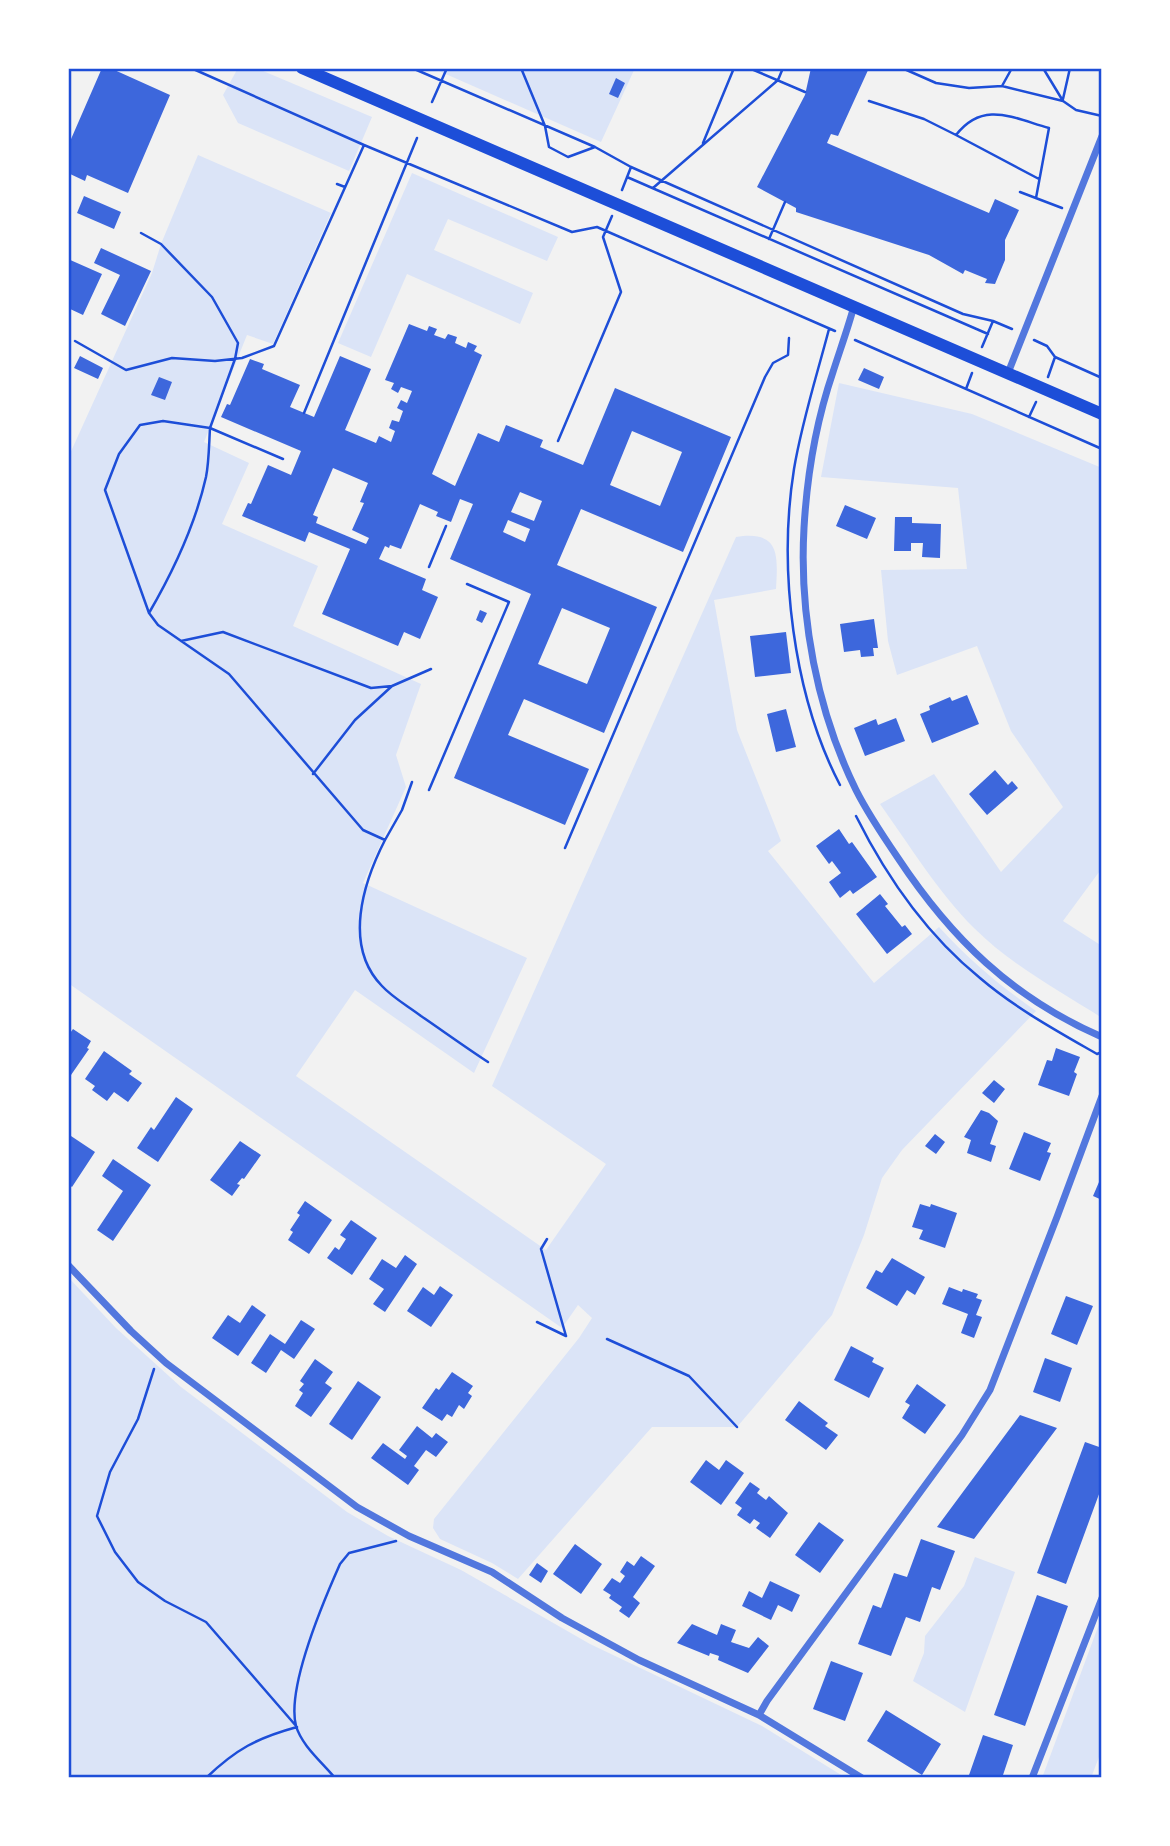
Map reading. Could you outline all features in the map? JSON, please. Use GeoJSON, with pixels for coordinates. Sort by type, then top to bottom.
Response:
{"type":"FeatureCollection","features":[{"type":"Feature","properties":{"kind":"main road"},"geometry":{"type":"LineString","coordinates":[[302,68],[1102,414]]}},
{"type":"Feature","properties":{"kind":"street"},"geometry":{"type":"LineString","coordinates":[[1008,373],[1102,135]]}},
{"type":"Feature","properties":{"kind":"street"},"geometry":{"type":"LineString","coordinates":[[855,306],[832,373],[816,434],[804,530],[803,578],[807,622],[823,703],[835,741],[857,791],[884,838],[947,926],[975,954],[1012,984],[1050,1011],[1102,1037]]}},
{"type":"Feature","properties":{"kind":"street"},"geometry":{"type":"LineString","coordinates":[[760,1715],[767,1701],[962,1435],[990,1390],[1102,1096]]}},
{"type":"Feature","properties":{"kind":"street"},"geometry":{"type":"LineString","coordinates":[[68,1265],[158,1356],[357,1507],[409,1536],[492,1572],[562,1618],[639,1660],[760,1715],[862,1778]]}},
{"type":"Feature","properties":{"kind":"street"},"geometry":{"type":"LineString","coordinates":[[1032,1778],[1102,1598]]}},
{"type":"Feature","properties":{"kind":"path"},"geometry":{"type":"LineString","coordinates":[[191,68],[364,145],[572,232],[597,226],[840,334]]}},
{"type":"Feature","properties":{"kind":"path"},"geometry":{"type":"LineString","coordinates":[[412,68],[595,147],[614,159],[662,181],[962,314],[993,321],[1047,346],[1055,357],[1102,378]]}},
{"type":"Feature","properties":{"kind":"path"},"geometry":{"type":"LineString","coordinates":[[432,102],[447,68]]}},
{"type":"Feature","properties":{"kind":"path"},"geometry":{"type":"LineString","coordinates":[[522,68],[545,126],[549,147],[568,156],[595,147]]}},
{"type":"Feature","properties":{"kind":"path"},"geometry":{"type":"LineString","coordinates":[[702,145],[734,68]]}},
{"type":"Feature","properties":{"kind":"path"},"geometry":{"type":"LineString","coordinates":[[749,68],[806,92]]}},
{"type":"Feature","properties":{"kind":"path"},"geometry":{"type":"LineString","coordinates":[[653,188],[778,80],[783,68]]}},
{"type":"Feature","properties":{"kind":"path"},"geometry":{"type":"LineString","coordinates":[[902,68],[936,83],[969,88],[1002,86],[1063,101],[1076,110],[1102,116]]}},
{"type":"Feature","properties":{"kind":"path"},"geometry":{"type":"LineString","coordinates":[[910,72],[914,68]]}},
{"type":"Feature","properties":{"kind":"path"},"geometry":{"type":"LineString","coordinates":[[1002,86],[1012,68]]}},
{"type":"Feature","properties":{"kind":"path"},"geometry":{"type":"LineString","coordinates":[[1043,68],[1063,101]]}},
{"type":"Feature","properties":{"kind":"path"},"geometry":{"type":"LineString","coordinates":[[1063,101],[1070,68]]}},
{"type":"Feature","properties":{"kind":"path"},"geometry":{"type":"LineString","coordinates":[[869,101],[924,119],[1039,179]]}},
{"type":"Feature","properties":{"kind":"path"},"geometry":{"type":"LineString","coordinates":[[956,135],[965,124],[992,112],[1049,128],[1036,198]]}},
{"type":"Feature","properties":{"kind":"path"},"geometry":{"type":"LineString","coordinates":[[304,413],[417,138]]}},
{"type":"Feature","properties":{"kind":"path"},"geometry":{"type":"LineString","coordinates":[[75,341],[126,370],[172,358],[215,361],[235,359],[274,346],[364,145]]}},
{"type":"Feature","properties":{"kind":"path"},"geometry":{"type":"LineString","coordinates":[[627,177],[988,334]]}},
{"type":"Feature","properties":{"kind":"path"},"geometry":{"type":"LineString","coordinates":[[337,184],[345,187]]}},
{"type":"Feature","properties":{"kind":"path"},"geometry":{"type":"LineString","coordinates":[[1020,192],[1072,211]]}},
{"type":"Feature","properties":{"kind":"path"},"geometry":{"type":"LineString","coordinates":[[769,239],[785,202]]}},
{"type":"Feature","properties":{"kind":"path"},"geometry":{"type":"LineString","coordinates":[[558,441],[621,292],[603,236],[606,230]]}},
{"type":"Feature","properties":{"kind":"path"},"geometry":{"type":"LineString","coordinates":[[141,233],[161,244],[212,297],[238,343],[235,359],[210,428],[206,475],[193,523],[173,570],[149,613]]}},
{"type":"Feature","properties":{"kind":"path"},"geometry":{"type":"LineString","coordinates":[[830,329],[800,437],[794,470],[789,520],[789,608],[808,700],[825,756],[841,788]]}},
{"type":"Feature","properties":{"kind":"path"},"geometry":{"type":"LineString","coordinates":[[565,848],[765,377],[773,363],[788,355],[789,338]]}},
{"type":"Feature","properties":{"kind":"path"},"geometry":{"type":"LineString","coordinates":[[854,340],[1102,449]]}},
{"type":"Feature","properties":{"kind":"path"},"geometry":{"type":"LineString","coordinates":[[283,459],[210,428],[163,421],[140,425],[119,454],[105,490],[149,613],[158,625],[229,674],[363,830],[385,840]]}},
{"type":"Feature","properties":{"kind":"path"},"geometry":{"type":"LineString","coordinates":[[429,567],[446,526]]}},
{"type":"Feature","properties":{"kind":"path"},"geometry":{"type":"LineString","coordinates":[[429,790],[509,602],[467,584]]}},
{"type":"Feature","properties":{"kind":"path"},"geometry":{"type":"LineString","coordinates":[[181,641],[223,632],[371,688],[392,686],[431,669]]}},
{"type":"Feature","properties":{"kind":"path"},"geometry":{"type":"LineString","coordinates":[[313,774],[355,720],[392,686]]}},
{"type":"Feature","properties":{"kind":"path"},"geometry":{"type":"LineString","coordinates":[[412,782],[402,810],[366,882],[359,933],[365,959],[373,975],[393,995],[488,1062]]}},
{"type":"Feature","properties":{"kind":"path"},"geometry":{"type":"LineString","coordinates":[[852,810],[898,888],[943,943],[980,978],[1045,1024],[1097,1054],[1102,1052]]}},
{"type":"Feature","properties":{"kind":"path"},"geometry":{"type":"LineString","coordinates":[[537,1322],[566,1336],[541,1249],[547,1239]]}},
{"type":"Feature","properties":{"kind":"path"},"geometry":{"type":"LineString","coordinates":[[607,1339],[689,1376],[737,1427]]}},
{"type":"Feature","properties":{"kind":"path"},"geometry":{"type":"LineString","coordinates":[[158,1356],[138,1419],[110,1472],[97,1516],[115,1552],[138,1582],[205,1622],[297,1727],[306,1745],[335,1778]]}},
{"type":"Feature","properties":{"kind":"path"},"geometry":{"type":"LineString","coordinates":[[297,1727],[294,1708],[308,1641],[341,1564],[349,1553],[382,1546],[409,1536]]}},
{"type":"Feature","properties":{"kind":"path"},"geometry":{"type":"LineString","coordinates":[[206,1778],[226,1758],[262,1737],[297,1727]]}},
{"type":"Feature","properties":{"kind":"shaded area"},"geometry":{"type":"Polygon","coordinates":[[[238,68],[256,68],[372,117],[349,171],[238,123],[223,95],[238,68]]]}},
{"type":"Feature","properties":{"kind":"shaded area"},"geometry":{"type":"Polygon","coordinates":[[[432,68],[635,68],[601,142],[432,68]]]}},
{"type":"Feature","properties":{"kind":"shaded area"},"geometry":{"type":"Polygon","coordinates":[[[198,155],[331,213],[273,344],[247,335],[204,442],[249,463],[222,524],[318,566],[293,626],[421,684],[396,755],[406,787],[363,883],[527,958],[474,1073],[355,990],[296,1076],[546,1250],[606,1164],[492,1086],[736,537],[761,537],[769,541],[776,556],[776,589],[714,600],[737,730],[781,841],[768,851],[874,983],[939,927],[985,972],[1036,1011],[902,1150],[882,1178],[864,1235],[832,1315],[737,1427],[652,1427],[518,1579],[492,1563],[440,1539],[433,1528],[434,1519],[579,1338],[592,1318],[578,1305],[562,1328],[68,983],[68,458],[152,273],[161,244],[198,155]]]}},
{"type":"Feature","properties":{"kind":"shaded area"},"geometry":{"type":"Polygon","coordinates":[[[412,173],[558,237],[547,261],[448,219],[434,250],[533,293],[520,324],[407,274],[371,357],[338,343],[412,173]]]}},
{"type":"Feature","properties":{"kind":"shaded area"},"geometry":{"type":"Polygon","coordinates":[[[839,383],[972,414],[1102,468],[1102,868],[1063,921],[1102,946],[1102,1018],[1019,965],[974,928],[936,884],[880,804],[934,774],[1001,872],[1063,807],[1011,731],[977,646],[897,675],[888,641],[881,570],[967,569],[958,488],[821,477],[839,383]]]}},
{"type":"Feature","properties":{"kind":"shaded area"},"geometry":{"type":"Polygon","coordinates":[[[68,1277],[116,1328],[181,1387],[347,1512],[388,1536],[461,1570],[590,1644],[762,1726],[846,1778],[68,1778],[68,1277]]]}},
{"type":"Feature","properties":{"kind":"shaded area"},"geometry":{"type":"Polygon","coordinates":[[[975,1557],[1015,1572],[965,1712],[913,1681],[924,1653],[925,1636],[964,1586],[975,1557]]]}},
{"type":"Feature","properties":{"kind":"shaded area"},"geometry":{"type":"Polygon","coordinates":[[[1102,1616],[1102,1749],[1091,1778],[1042,1778],[1102,1616]]]}},
{"type":"Feature","properties":{"kind":"building"},"geometry":{"type":"Polygon","coordinates":[[[102,68],[110,68],[170,95],[128,193],[87,175],[85,181],[68,173],[68,146],[102,68]]]}},
{"type":"Feature","properties":{"kind":"building"},"geometry":{"type":"Polygon","coordinates":[[[811,68],[869,68],[838,136],[831,134],[827,143],[989,213],[995,199],[1019,210],[1005,240],[1005,260],[995,284],[985,283],[987,279],[965,270],[963,274],[929,255],[796,212],[796,208],[757,187],[805,95],[811,68]]]}},
{"type":"Feature","properties":{"kind":"building"},"geometry":{"type":"Polygon","coordinates":[[[616,78],[625,83],[618,98],[609,94],[616,78]]]}},
{"type":"Feature","properties":{"kind":"building"},"geometry":{"type":"Polygon","coordinates":[[[84,196],[121,212],[114,229],[77,213],[84,196]]]}},
{"type":"Feature","properties":{"kind":"building"},"geometry":{"type":"Polygon","coordinates":[[[101,248],[151,271],[125,326],[101,314],[120,275],[94,263],[101,248]]]}},
{"type":"Feature","properties":{"kind":"building"},"geometry":{"type":"Polygon","coordinates":[[[68,259],[102,274],[83,315],[68,308],[68,259]]]}},
{"type":"Feature","properties":{"kind":"building"},"geometry":{"type":"Polygon","coordinates":[[[409,324],[427,331],[429,326],[437,329],[434,335],[445,339],[448,334],[457,337],[455,343],[466,348],[468,342],[477,346],[474,351],[482,355],[432,474],[455,486],[478,433],[499,442],[506,425],[543,440],[540,447],[583,465],[615,388],[731,437],[683,552],[581,509],[557,565],[657,607],[604,733],[524,699],[508,735],[589,769],[565,825],[454,778],[531,594],[450,559],[473,504],[460,499],[451,522],[436,516],[438,512],[420,504],[401,549],[385,546],[379,559],[426,579],[422,590],[438,597],[420,639],[404,632],[398,646],[322,614],[350,549],[309,532],[305,542],[242,516],[248,503],[251,504],[268,465],[291,475],[301,451],[221,417],[227,404],[230,405],[250,359],[264,364],[262,369],[300,385],[290,407],[314,417],[340,356],[371,369],[345,430],[376,443],[379,436],[391,442],[395,431],[389,428],[392,420],[399,422],[403,411],[397,408],[401,400],[407,403],[412,391],[401,387],[398,393],[391,389],[394,383],[385,380],[409,324]],[[632,431],[610,485],[660,506],[682,452],[632,431]],[[333,468],[313,515],[318,517],[316,523],[366,544],[369,538],[352,530],[364,503],[360,502],[368,483],[333,468]],[[520,492],[511,512],[534,521],[542,501],[520,492]],[[508,520],[503,532],[525,542],[530,529],[508,520]],[[562,608],[538,664],[587,684],[610,628],[562,608]]]}},
{"type":"Feature","properties":{"kind":"building"},"geometry":{"type":"Polygon","coordinates":[[[80,356],[103,368],[98,379],[74,368],[80,356]]]}},
{"type":"Feature","properties":{"kind":"building"},"geometry":{"type":"Polygon","coordinates":[[[864,368],[884,377],[879,389],[858,380],[864,368]]]}},
{"type":"Feature","properties":{"kind":"building"},"geometry":{"type":"Polygon","coordinates":[[[159,377],[172,382],[165,400],[151,395],[159,377]]]}},
{"type":"Feature","properties":{"kind":"building"},"geometry":{"type":"Polygon","coordinates":[[[845,505],[876,518],[867,539],[836,526],[845,505]]]}},
{"type":"Feature","properties":{"kind":"building"},"geometry":{"type":"Polygon","coordinates":[[[895,517],[912,517],[912,523],[941,524],[940,558],[922,557],[923,543],[911,543],[911,551],[894,551],[895,517]]]}},
{"type":"Feature","properties":{"kind":"building"},"geometry":{"type":"Polygon","coordinates":[[[480,610],[487,613],[482,623],[476,620],[480,610]]]}},
{"type":"Feature","properties":{"kind":"building"},"geometry":{"type":"Polygon","coordinates":[[[874,619],[878,648],[873,648],[874,656],[861,657],[860,650],[844,652],[840,624],[874,619]]]}},
{"type":"Feature","properties":{"kind":"building"},"geometry":{"type":"Polygon","coordinates":[[[786,632],[791,673],[755,677],[750,636],[786,632]]]}},
{"type":"Feature","properties":{"kind":"building"},"geometry":{"type":"Polygon","coordinates":[[[967,695],[979,724],[932,743],[920,714],[930,710],[929,706],[950,697],[952,701],[967,695]]]}},
{"type":"Feature","properties":{"kind":"building"},"geometry":{"type":"Polygon","coordinates":[[[786,709],[796,747],[776,752],[767,714],[786,709]]]}},
{"type":"Feature","properties":{"kind":"building"},"geometry":{"type":"Polygon","coordinates":[[[896,718],[905,741],[865,756],[854,728],[876,719],[878,725],[896,718]]]}},
{"type":"Feature","properties":{"kind":"building"},"geometry":{"type":"Polygon","coordinates":[[[995,770],[1008,785],[1012,781],[1018,788],[987,815],[969,794],[995,770]]]}},
{"type":"Feature","properties":{"kind":"building"},"geometry":{"type":"Polygon","coordinates":[[[839,829],[849,844],[852,842],[877,877],[853,894],[850,890],[840,898],[829,882],[841,873],[832,861],[829,864],[816,846],[839,829]]]}},
{"type":"Feature","properties":{"kind":"building"},"geometry":{"type":"Polygon","coordinates":[[[880,894],[888,904],[885,906],[902,927],[905,925],[912,934],[887,954],[856,914],[880,894]]]}},
{"type":"Feature","properties":{"kind":"building"},"geometry":{"type":"Polygon","coordinates":[[[73,1029],[91,1041],[87,1048],[89,1049],[71,1075],[68,1073],[68,1036],[73,1029]]]}},
{"type":"Feature","properties":{"kind":"building"},"geometry":{"type":"Polygon","coordinates":[[[1056,1048],[1080,1057],[1069,1096],[1038,1085],[1047,1060],[1052,1061],[1056,1048]]]}},
{"type":"Feature","properties":{"kind":"building"},"geometry":{"type":"Polygon","coordinates":[[[104,1051],[132,1071],[129,1074],[142,1083],[128,1102],[114,1092],[107,1101],[92,1090],[95,1086],[85,1079],[104,1051]]]}},
{"type":"Feature","properties":{"kind":"building"},"geometry":{"type":"Polygon","coordinates":[[[994,1080],[1005,1089],[994,1103],[982,1093],[994,1080]]]}},
{"type":"Feature","properties":{"kind":"building"},"geometry":{"type":"Polygon","coordinates":[[[176,1097],[193,1109],[158,1162],[137,1148],[151,1127],[154,1130],[176,1097]]]}},
{"type":"Feature","properties":{"kind":"building"},"geometry":{"type":"Polygon","coordinates":[[[981,1110],[998,1121],[990,1144],[996,1146],[991,1162],[967,1153],[971,1140],[964,1137],[981,1110]]]}},
{"type":"Feature","properties":{"kind":"building"},"geometry":{"type":"Polygon","coordinates":[[[1024,1132],[1051,1143],[1047,1152],[1051,1153],[1040,1181],[1009,1169],[1024,1132]]]}},
{"type":"Feature","properties":{"kind":"building"},"geometry":{"type":"Polygon","coordinates":[[[68,1134],[95,1152],[72,1187],[68,1184],[68,1134]]]}},
{"type":"Feature","properties":{"kind":"building"},"geometry":{"type":"Polygon","coordinates":[[[935,1134],[945,1142],[936,1154],[925,1146],[935,1134]]]}},
{"type":"Feature","properties":{"kind":"building"},"geometry":{"type":"Polygon","coordinates":[[[240,1141],[261,1155],[244,1179],[237,1184],[240,1185],[232,1196],[210,1180],[240,1141]]]}},
{"type":"Feature","properties":{"kind":"building"},"geometry":{"type":"Polygon","coordinates":[[[113,1159],[151,1185],[113,1241],[97,1230],[123,1191],[102,1176],[113,1159]]]}},
{"type":"Feature","properties":{"kind":"building"},"geometry":{"type":"Polygon","coordinates":[[[1102,1175],[1102,1200],[1093,1196],[1102,1175]]]}},
{"type":"Feature","properties":{"kind":"building"},"geometry":{"type":"Polygon","coordinates":[[[305,1201],[332,1220],[309,1254],[288,1240],[293,1232],[290,1230],[300,1215],[297,1213],[305,1201]]]}},
{"type":"Feature","properties":{"kind":"building"},"geometry":{"type":"Polygon","coordinates":[[[920,1204],[930,1207],[931,1204],[957,1213],[945,1248],[919,1239],[923,1230],[912,1227],[920,1204]]]}},
{"type":"Feature","properties":{"kind":"building"},"geometry":{"type":"Polygon","coordinates":[[[351,1220],[377,1238],[352,1275],[327,1258],[335,1247],[339,1250],[346,1239],[340,1235],[351,1220]]]}},
{"type":"Feature","properties":{"kind":"building"},"geometry":{"type":"Polygon","coordinates":[[[405,1255],[417,1264],[385,1312],[373,1304],[384,1289],[369,1279],[382,1259],[396,1268],[405,1255]]]}},
{"type":"Feature","properties":{"kind":"building"},"geometry":{"type":"Polygon","coordinates":[[[892,1258],[925,1277],[915,1295],[907,1290],[897,1306],[866,1288],[876,1270],[882,1273],[892,1258]]]}},
{"type":"Feature","properties":{"kind":"building"},"geometry":{"type":"Polygon","coordinates":[[[440,1286],[453,1295],[431,1327],[407,1311],[423,1287],[434,1295],[440,1286]]]}},
{"type":"Feature","properties":{"kind":"building"},"geometry":{"type":"Polygon","coordinates":[[[949,1287],[978,1294],[976,1298],[982,1300],[976,1315],[982,1317],[974,1338],[961,1333],[968,1314],[942,1304],[949,1287]]]}},
{"type":"Feature","properties":{"kind":"building"},"geometry":{"type":"Polygon","coordinates":[[[1066,1296],[1093,1306],[1077,1345],[1051,1334],[1066,1296]]]}},
{"type":"Feature","properties":{"kind":"building"},"geometry":{"type":"Polygon","coordinates":[[[252,1305],[266,1315],[238,1356],[212,1338],[228,1315],[240,1323],[252,1305]]]}},
{"type":"Feature","properties":{"kind":"building"},"geometry":{"type":"Polygon","coordinates":[[[301,1320],[315,1329],[294,1359],[281,1350],[266,1373],[251,1363],[270,1334],[285,1344],[301,1320]]]}},
{"type":"Feature","properties":{"kind":"building"},"geometry":{"type":"Polygon","coordinates":[[[851,1346],[874,1358],[872,1362],[884,1368],[869,1398],[834,1380],[851,1346]]]}},
{"type":"Feature","properties":{"kind":"building"},"geometry":{"type":"Polygon","coordinates":[[[1045,1358],[1072,1368],[1060,1402],[1033,1392],[1045,1358]]]}},
{"type":"Feature","properties":{"kind":"building"},"geometry":{"type":"Polygon","coordinates":[[[315,1359],[333,1372],[325,1383],[332,1388],[311,1417],[295,1406],[303,1393],[299,1390],[304,1384],[300,1381],[315,1359]]]}},
{"type":"Feature","properties":{"kind":"building"},"geometry":{"type":"Polygon","coordinates":[[[452,1372],[473,1386],[468,1393],[472,1396],[464,1409],[459,1405],[452,1417],[447,1414],[442,1421],[422,1408],[452,1372]]]}},
{"type":"Feature","properties":{"kind":"building"},"geometry":{"type":"Polygon","coordinates":[[[358,1381],[381,1397],[352,1440],[329,1424],[358,1381]]]}},
{"type":"Feature","properties":{"kind":"building"},"geometry":{"type":"Polygon","coordinates":[[[917,1384],[946,1405],[925,1434],[902,1418],[910,1405],[905,1402],[917,1384]]]}},
{"type":"Feature","properties":{"kind":"building"},"geometry":{"type":"Polygon","coordinates":[[[799,1401],[828,1423],[825,1426],[838,1435],[826,1450],[785,1420],[799,1401]]]}},
{"type":"Feature","properties":{"kind":"building"},"geometry":{"type":"Polygon","coordinates":[[[1020,1415],[1057,1428],[974,1539],[937,1527],[1020,1415]]]}},
{"type":"Feature","properties":{"kind":"building"},"geometry":{"type":"Polygon","coordinates":[[[417,1426],[432,1438],[436,1433],[448,1442],[436,1457],[426,1450],[414,1466],[419,1470],[408,1485],[371,1458],[383,1443],[405,1459],[407,1456],[399,1450],[417,1426]]]}},
{"type":"Feature","properties":{"kind":"building"},"geometry":{"type":"Polygon","coordinates":[[[1085,1442],[1102,1448],[1102,1486],[1066,1584],[1037,1573],[1085,1442]]]}},
{"type":"Feature","properties":{"kind":"building"},"geometry":{"type":"Polygon","coordinates":[[[706,1460],[719,1470],[726,1460],[744,1473],[721,1505],[690,1482],[706,1460]]]}},
{"type":"Feature","properties":{"kind":"building"},"geometry":{"type":"Polygon","coordinates":[[[750,1482],[760,1489],[757,1493],[766,1500],[769,1496],[788,1513],[770,1538],[756,1528],[760,1523],[754,1519],[750,1524],[737,1515],[742,1508],[735,1503],[750,1482]]]}},
{"type":"Feature","properties":{"kind":"building"},"geometry":{"type":"Polygon","coordinates":[[[819,1522],[844,1540],[820,1573],[795,1555],[819,1522]]]}},
{"type":"Feature","properties":{"kind":"building"},"geometry":{"type":"Polygon","coordinates":[[[921,1539],[955,1551],[940,1590],[932,1587],[920,1622],[906,1617],[891,1656],[858,1644],[873,1605],[881,1608],[894,1573],[907,1577],[921,1539]]]}},
{"type":"Feature","properties":{"kind":"building"},"geometry":{"type":"Polygon","coordinates":[[[575,1544],[602,1564],[581,1594],[553,1574],[575,1544]]]}},
{"type":"Feature","properties":{"kind":"building"},"geometry":{"type":"Polygon","coordinates":[[[641,1556],[655,1566],[633,1597],[640,1603],[629,1618],[619,1611],[622,1607],[603,1590],[612,1578],[620,1583],[625,1576],[620,1572],[627,1561],[634,1566],[641,1556]]]}},
{"type":"Feature","properties":{"kind":"building"},"geometry":{"type":"Polygon","coordinates":[[[537,1563],[548,1571],[541,1583],[529,1575],[537,1563]]]}},
{"type":"Feature","properties":{"kind":"building"},"geometry":{"type":"Polygon","coordinates":[[[770,1581],[800,1595],[792,1612],[778,1605],[771,1620],[742,1606],[749,1591],[762,1598],[770,1581]]]}},
{"type":"Feature","properties":{"kind":"building"},"geometry":{"type":"Polygon","coordinates":[[[1037,1595],[1068,1606],[1025,1726],[994,1715],[1037,1595]]]}},
{"type":"Feature","properties":{"kind":"building"},"geometry":{"type":"Polygon","coordinates":[[[692,1624],[717,1635],[721,1624],[736,1630],[731,1642],[749,1648],[758,1637],[769,1646],[748,1673],[718,1660],[719,1656],[710,1653],[709,1656],[677,1643],[692,1624]]]}},
{"type":"Feature","properties":{"kind":"building"},"geometry":{"type":"Polygon","coordinates":[[[831,1661],[863,1673],[845,1721],[813,1709],[831,1661]]]}},
{"type":"Feature","properties":{"kind":"building"},"geometry":{"type":"Polygon","coordinates":[[[886,1710],[941,1744],[922,1775],[867,1741],[886,1710]]]}},
{"type":"Feature","properties":{"kind":"building"},"geometry":{"type":"Polygon","coordinates":[[[983,1735],[1013,1745],[1002,1778],[968,1778],[983,1735]]]}}]}
